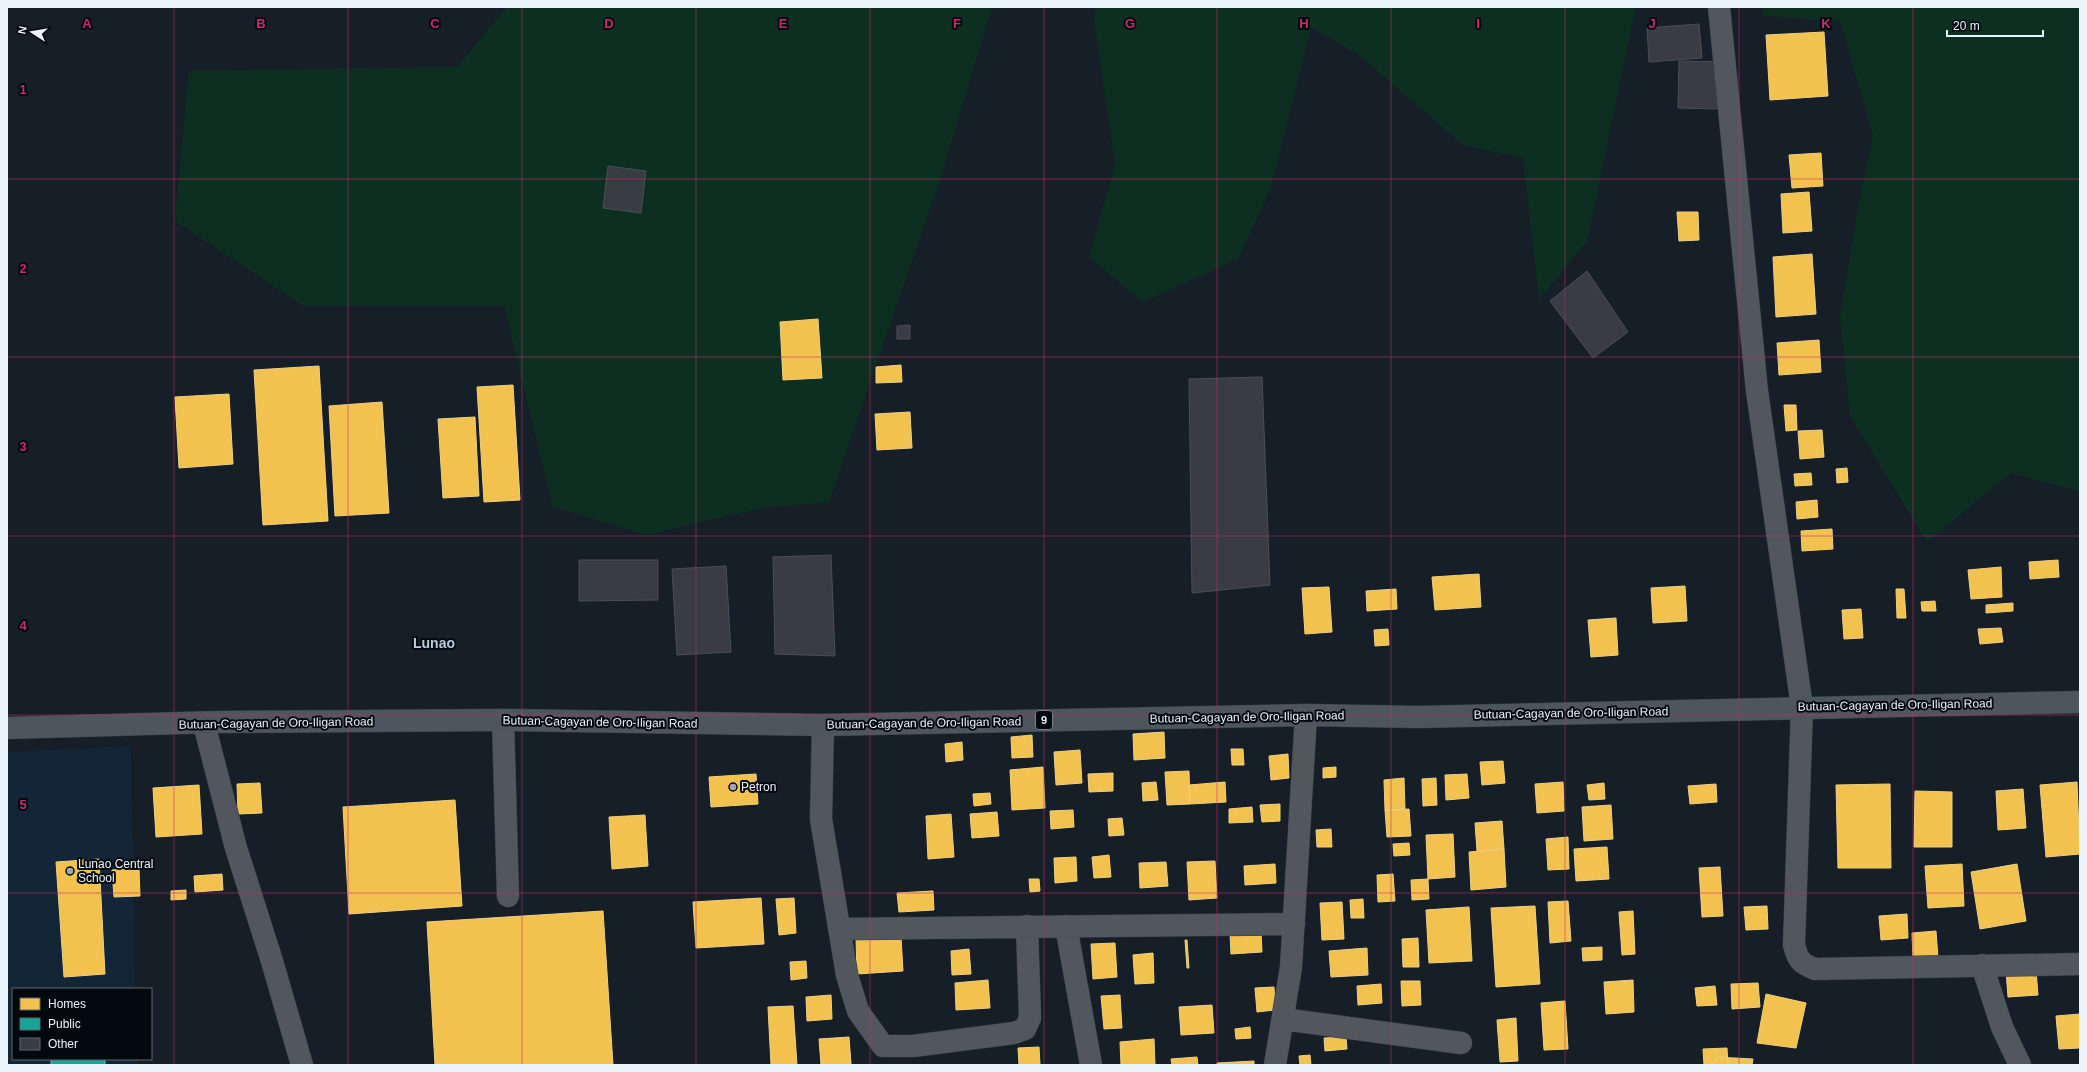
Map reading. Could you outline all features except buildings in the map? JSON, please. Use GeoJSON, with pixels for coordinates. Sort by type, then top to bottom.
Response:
{"type":"FeatureCollection","features":[{"type":"Feature","properties":{"kind":"highway","name":"Butuan-Cagayan de Oro-Iligan Road"},"geometry":{"type":"LineString","coordinates":[[7,728],[503,720],[823,725],[1306,715],[1419,717],[1802,707],[2080,702]]}},
{"type":"Feature","properties":{"kind":"street"},"geometry":{"type":"LineString","coordinates":[[1719,7],[1757,392],[1802,707],[1794,945],[1798,959],[1805,965],[1815,969],[2080,964]]}},
{"type":"Feature","properties":{"kind":"street"},"geometry":{"type":"LineString","coordinates":[[1275,1065],[1291,967],[1306,715]]}},
{"type":"Feature","properties":{"kind":"street"},"geometry":{"type":"LineString","coordinates":[[503,720],[508,896]]}},
{"type":"Feature","properties":{"kind":"street"},"geometry":{"type":"LineString","coordinates":[[204,724],[236,848],[272,961],[302,1065]]}},
{"type":"Feature","properties":{"kind":"street"},"geometry":{"type":"LineString","coordinates":[[823,725],[821,819],[847,975],[858,1011],[883,1055],[913,1046],[1014,1033],[1025,1029],[1030,1018],[1027,926]]}},
{"type":"Feature","properties":{"kind":"street"},"geometry":{"type":"LineString","coordinates":[[839,929],[1294,924]]}},
{"type":"Feature","properties":{"kind":"street"},"geometry":{"type":"LineString","coordinates":[[1066,926],[1091,1065]]}},
{"type":"Feature","properties":{"kind":"street"},"geometry":{"type":"LineString","coordinates":[[1982,965],[2002,1027],[2020,1065]]}},
{"type":"Feature","properties":{"kind":"street"},"geometry":{"type":"LineString","coordinates":[[1283,1019],[1461,1043]]}},
{"type":"Feature","properties":{"kind":"shaded area","name":"Lunao Central School"},"geometry":{"type":"Polygon","coordinates":[[[131,746],[135,988],[12,988],[12,1060],[137,1060],[137,1065],[7,1065],[7,752],[131,746]]]}},
{"type":"Feature","properties":{"kind":"green space"},"geometry":{"type":"Polygon","coordinates":[[[507,7],[992,7],[939,183],[829,502],[762,508],[647,535],[553,507],[504,306],[303,306],[175,221],[189,71],[457,67],[507,7]]]}},
{"type":"Feature","properties":{"kind":"green space"},"geometry":{"type":"Polygon","coordinates":[[[1096,7],[1636,7],[1587,241],[1539,300],[1523,158],[1463,145],[1359,55],[1311,27],[1270,191],[1238,259],[1143,302],[1089,257],[1115,164],[1094,21],[1096,7]]]}},
{"type":"Feature","properties":{"kind":"green space"},"geometry":{"type":"Polygon","coordinates":[[[1762,7],[2080,7],[2080,491],[2010,473],[1927,542],[1850,416],[1840,316],[1858,207],[1873,135],[1840,21],[1763,16],[1762,7]]]}},
{"type":"Feature","properties":{"kind":"place","name":"Petron"},"geometry":{"type":"Point","coordinates":[733,787]}},
{"type":"Feature","properties":{"kind":"place","name":"Lunao Central School"},"geometry":{"type":"Point","coordinates":[70,871]}},
{"type":"Feature","properties":{"kind":"district","name":"Lunao"},"geometry":{"type":"Point","coordinates":[434,643]}}]}
